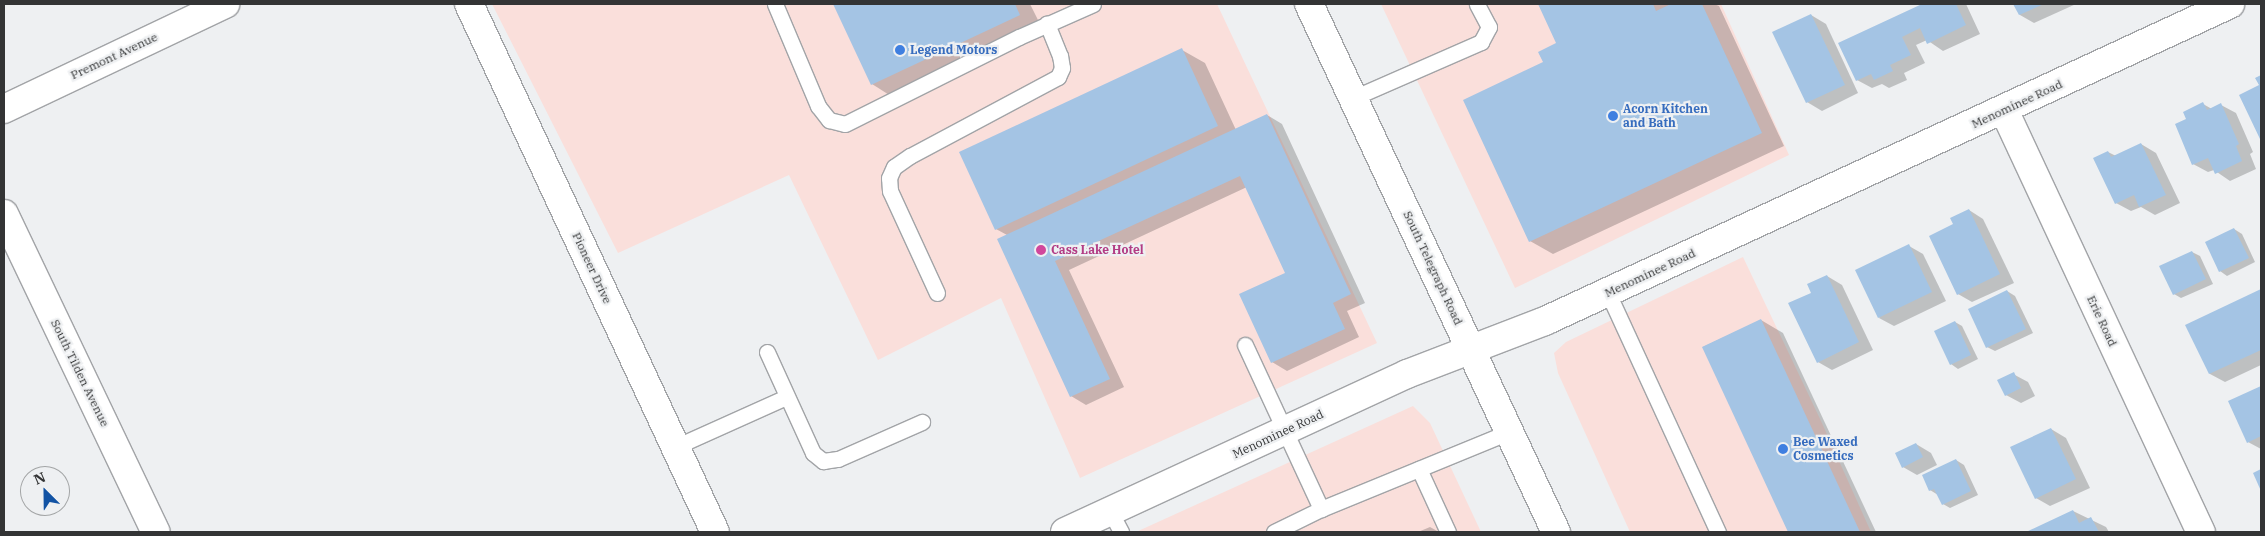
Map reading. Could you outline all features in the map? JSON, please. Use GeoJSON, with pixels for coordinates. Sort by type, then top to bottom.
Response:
{"type":"FeatureCollection","features":[{"type":"Feature","properties":{"kind":"main road","name":"Premont Avenue"},"geometry":{"type":"LineString","coordinates":[[4,109],[225,4]]}},
{"type":"Feature","properties":{"kind":"main road","name":"Pioneer Drive"},"geometry":{"type":"LineString","coordinates":[[469,4],[716,532]]}},
{"type":"Feature","properties":{"kind":"main road","name":"South Telegraph Road"},"geometry":{"type":"LineString","coordinates":[[1310,4],[1556,532]]}},
{"type":"Feature","properties":{"kind":"main road","name":"Menominee Road"},"geometry":{"type":"LineString","coordinates":[[1065,532],[1116,522],[1285,430],[1407,374],[1545,322],[2230,4]]}},
{"type":"Feature","properties":{"kind":"main road","name":"Erie Road"},"geometry":{"type":"LineString","coordinates":[[2004,110],[2201,532]]}},
{"type":"Feature","properties":{"kind":"main road","name":"South Tilden Avenue"},"geometry":{"type":"LineString","coordinates":[[4,214],[156,532]]}},
{"type":"Feature","properties":{"kind":"lane"},"geometry":{"type":"LineString","coordinates":[[775,4],[818,106],[829,120],[845,124],[1019,37],[1093,4]]}},
{"type":"Feature","properties":{"kind":"lane"},"geometry":{"type":"LineString","coordinates":[[1353,98],[1481,42],[1489,27],[1477,4]]}},
{"type":"Feature","properties":{"kind":"lane"},"geometry":{"type":"LineString","coordinates":[[937,293],[890,191],[889,178],[894,168],[910,156],[1058,77],[1062,68],[1060,56],[1047,24]]}},
{"type":"Feature","properties":{"kind":"lane"},"geometry":{"type":"LineString","coordinates":[[1608,293],[1718,532]]}},
{"type":"Feature","properties":{"kind":"lane"},"geometry":{"type":"LineString","coordinates":[[1245,345],[1321,510]]}},
{"type":"Feature","properties":{"kind":"lane"},"geometry":{"type":"LineString","coordinates":[[767,352],[813,453],[823,461],[838,459],[922,422]]}},
{"type":"Feature","properties":{"kind":"lane"},"geometry":{"type":"LineString","coordinates":[[675,447],[786,397]]}},
{"type":"Feature","properties":{"kind":"lane"},"geometry":{"type":"LineString","coordinates":[[1274,532],[1321,510],[1509,432]]}},
{"type":"Feature","properties":{"kind":"lane"},"geometry":{"type":"LineString","coordinates":[[1419,469],[1448,532]]}},
{"type":"Feature","properties":{"kind":"shaded area"},"geometry":{"type":"Polygon","coordinates":[[[492,4],[1217,4],[1377,343],[1080,478],[1001,298],[878,360],[789,175],[618,253],[492,4]]]}},
{"type":"Feature","properties":{"kind":"shaded area"},"geometry":{"type":"Polygon","coordinates":[[[1381,4],[1721,4],[1789,155],[1515,288],[1381,4]]]}},
{"type":"Feature","properties":{"kind":"shaded area"},"geometry":{"type":"Polygon","coordinates":[[[1743,257],[1821,421],[1871,532],[1630,532],[1558,373],[1554,353],[1566,342],[1743,257]]]}},
{"type":"Feature","properties":{"kind":"shaded area"},"geometry":{"type":"Polygon","coordinates":[[[1413,406],[1430,423],[1481,532],[1136,532],[1413,406]]]}},
{"type":"Feature","properties":{"kind":"building","name":"Legend Motors"},"geometry":{"type":"Polygon","coordinates":[[[833,4],[1015,4],[1020,15],[871,85],[833,4]]]}},
{"type":"Feature","properties":{"kind":"building","name":"Acorn Kitchen and Bath"},"geometry":{"type":"Polygon","coordinates":[[[1538,4],[1653,4],[1656,11],[1671,4],[1702,4],[1762,133],[1529,242],[1463,100],[1543,62],[1538,52],[1556,43],[1538,4]]]}},
{"type":"Feature","properties":{"kind":"building"},"geometry":{"type":"Polygon","coordinates":[[[1922,4],[1956,4],[1966,25],[1927,44],[1920,28],[1902,37],[1911,55],[1890,65],[1893,71],[1874,80],[1871,74],[1856,81],[1838,43],[1922,4]]]}},
{"type":"Feature","properties":{"kind":"building"},"geometry":{"type":"Polygon","coordinates":[[[2013,4],[2044,4],[2019,15],[2013,4]]]}},
{"type":"Feature","properties":{"kind":"building"},"geometry":{"type":"Polygon","coordinates":[[[1811,14],[1845,85],[1806,103],[1772,32],[1811,14]]]}},
{"type":"Feature","properties":{"kind":"building"},"geometry":{"type":"Polygon","coordinates":[[[1182,48],[1218,126],[995,230],[959,152],[1182,48]]]}},
{"type":"Feature","properties":{"kind":"building"},"geometry":{"type":"Polygon","coordinates":[[[2261,75],[2260,139],[2239,95],[2259,85],[2255,78],[2261,75]]]}},
{"type":"Feature","properties":{"kind":"building"},"geometry":{"type":"Polygon","coordinates":[[[2203,102],[2207,110],[2221,103],[2239,144],[2236,146],[2242,161],[2215,174],[2208,158],[2192,165],[2175,124],[2186,119],[2183,112],[2203,102]]]}},
{"type":"Feature","properties":{"kind":"building","name":"Cass Lake Hotel"},"geometry":{"type":"Polygon","coordinates":[[[1267,114],[1351,294],[1333,303],[1345,329],[1271,363],[1239,294],[1285,273],[1240,176],[1055,261],[1110,379],[1070,397],[997,239],[1267,114]]]}},
{"type":"Feature","properties":{"kind":"building"},"geometry":{"type":"Polygon","coordinates":[[[2141,143],[2166,195],[2139,207],[2134,195],[2115,204],[2093,158],[2108,151],[2111,157],[2141,143]]]}},
{"type":"Feature","properties":{"kind":"building"},"geometry":{"type":"Polygon","coordinates":[[[1969,209],[2000,274],[1957,295],[1929,236],[1953,224],[1950,218],[1969,209]]]}},
{"type":"Feature","properties":{"kind":"building"},"geometry":{"type":"Polygon","coordinates":[[[2234,228],[2249,258],[2219,272],[2205,242],[2234,228]]]}},
{"type":"Feature","properties":{"kind":"building"},"geometry":{"type":"Polygon","coordinates":[[[1909,244],[1932,292],[1878,318],[1855,270],[1909,244]]]}},
{"type":"Feature","properties":{"kind":"building"},"geometry":{"type":"Polygon","coordinates":[[[2192,251],[2206,279],[2173,295],[2159,266],[2192,251]]]}},
{"type":"Feature","properties":{"kind":"building"},"geometry":{"type":"Polygon","coordinates":[[[1827,275],[1859,342],[1817,363],[1788,303],[1811,293],[1807,284],[1827,275]]]}},
{"type":"Feature","properties":{"kind":"building"},"geometry":{"type":"Polygon","coordinates":[[[2261,289],[2261,350],[2209,374],[2185,325],[2261,289]]]}},
{"type":"Feature","properties":{"kind":"building"},"geometry":{"type":"Polygon","coordinates":[[[2007,290],[2026,329],[1986,348],[1968,309],[2007,290]]]}},
{"type":"Feature","properties":{"kind":"building"},"geometry":{"type":"Polygon","coordinates":[[[1761,319],[1860,532],[1788,532],[1702,347],[1761,319]]]}},
{"type":"Feature","properties":{"kind":"building"},"geometry":{"type":"Polygon","coordinates":[[[1955,321],[1971,355],[1950,365],[1934,331],[1955,321]]]}},
{"type":"Feature","properties":{"kind":"building"},"geometry":{"type":"Polygon","coordinates":[[[2014,372],[2021,388],[2005,396],[1997,380],[2014,372]]]}},
{"type":"Feature","properties":{"kind":"building"},"geometry":{"type":"Polygon","coordinates":[[[2261,386],[2261,436],[2247,443],[2228,401],[2261,386]]]}},
{"type":"Feature","properties":{"kind":"building"},"geometry":{"type":"Polygon","coordinates":[[[2051,428],[2076,479],[2035,499],[2010,447],[2051,428]]]}},
{"type":"Feature","properties":{"kind":"building"},"geometry":{"type":"Polygon","coordinates":[[[1916,443],[1923,457],[1902,468],[1895,453],[1916,443]]]}},
{"type":"Feature","properties":{"kind":"building"},"geometry":{"type":"Polygon","coordinates":[[[1956,459],[1971,491],[1942,505],[1934,489],[1929,491],[1922,475],[1956,459]]]}},
{"type":"Feature","properties":{"kind":"building"},"geometry":{"type":"Polygon","coordinates":[[[2261,469],[2261,491],[2253,473],[2261,469]]]}},
{"type":"Feature","properties":{"kind":"building"},"geometry":{"type":"Polygon","coordinates":[[[2073,510],[2079,523],[2091,517],[2099,532],[2026,532],[2073,510]]]}},
{"type":"Feature","properties":{"kind":"place","name":"Legend Motors"},"geometry":{"type":"Point","coordinates":[900,50]}},
{"type":"Feature","properties":{"kind":"place","name":"Acorn Kitchen and Bath"},"geometry":{"type":"Point","coordinates":[1613,116]}},
{"type":"Feature","properties":{"kind":"place","name":"Cass Lake Hotel"},"geometry":{"type":"Point","coordinates":[1041,250]}},
{"type":"Feature","properties":{"kind":"place","name":"Bee Waxed Cosmetics"},"geometry":{"type":"Point","coordinates":[1783,449]}}]}
